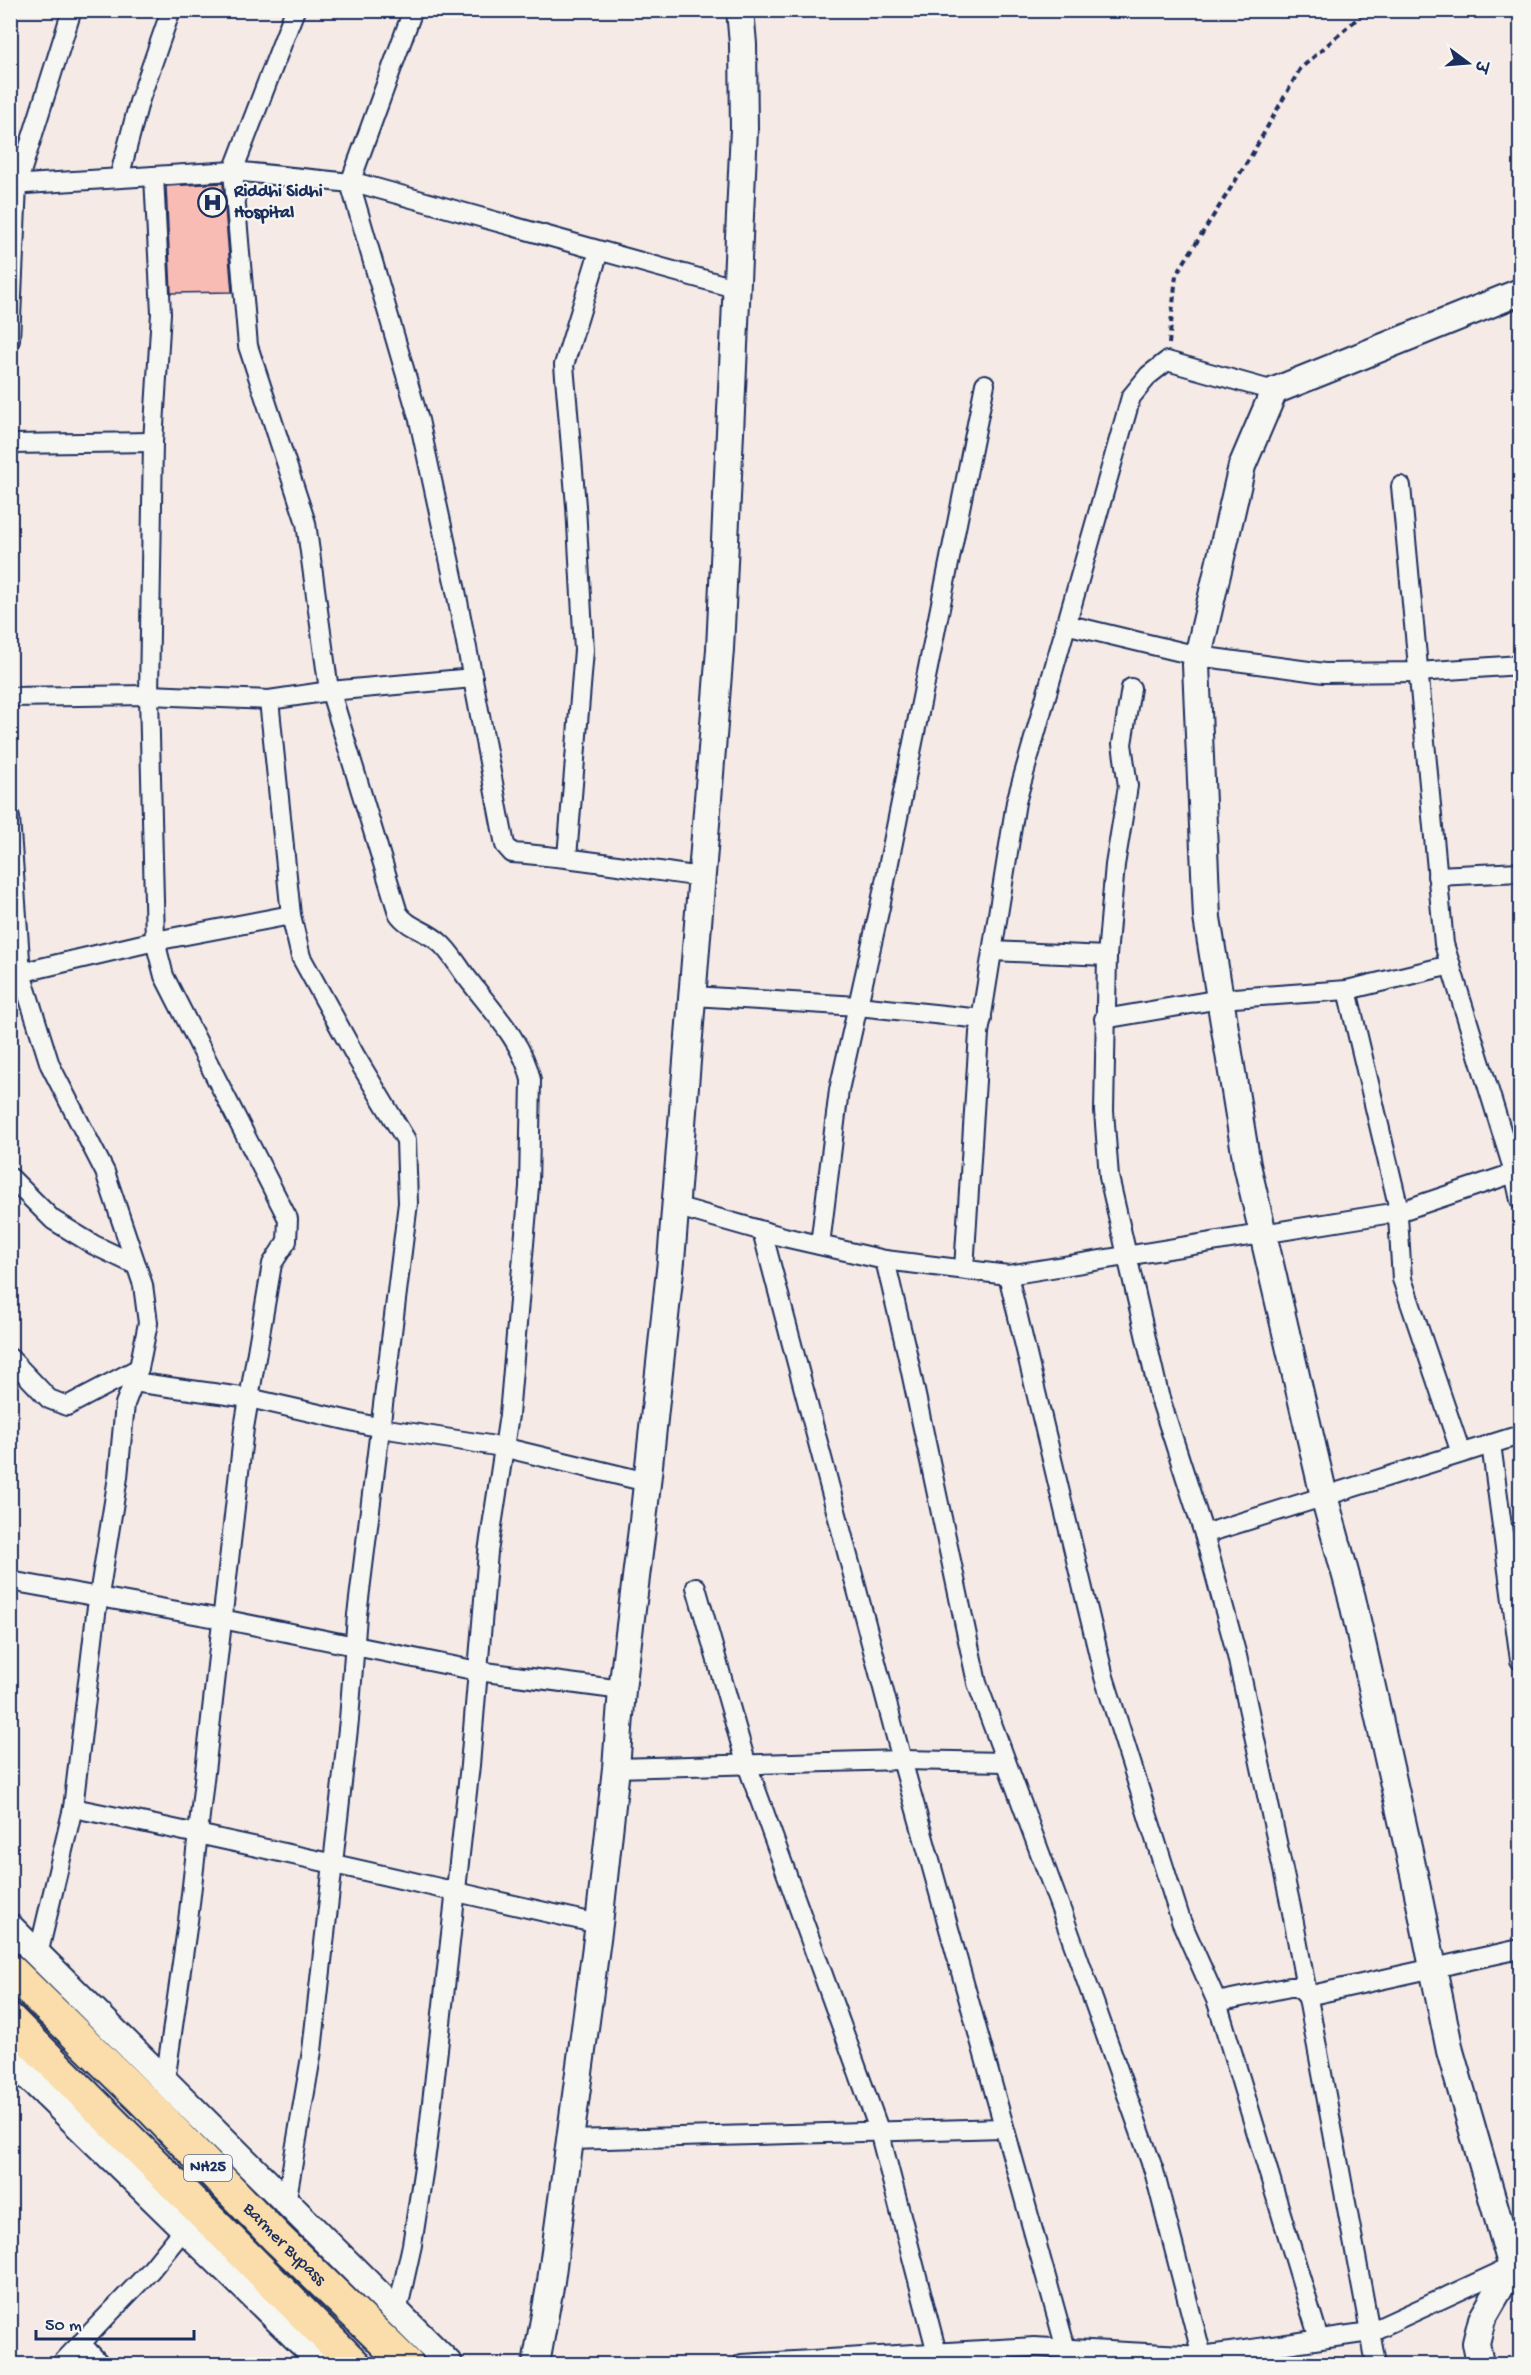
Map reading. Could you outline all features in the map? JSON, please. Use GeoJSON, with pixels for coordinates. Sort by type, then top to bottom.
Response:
{"type":"FeatureCollection","features":[{"type":"Feature","properties":{"kind":"highway","name":"Barmer Bypass"},"geometry":{"type":"LineString","coordinates":[[10,1970],[277,2238],[407,2364]]}},
{"type":"Feature","properties":{"kind":"highway","name":"Barmer Bypass"},"geometry":{"type":"LineString","coordinates":[[10,2020],[354,2364]]}},
{"type":"Feature","properties":{"kind":"street"},"geometry":{"type":"LineString","coordinates":[[10,340],[14,185],[72,10]]}},
{"type":"Feature","properties":{"kind":"street"},"geometry":{"type":"LineString","coordinates":[[119,178],[140,102],[171,10]]}},
{"type":"Feature","properties":{"kind":"street"},"geometry":{"type":"LineString","coordinates":[[296,10],[233,171],[248,346],[306,523],[330,691],[398,913],[403,921],[440,942],[504,1027],[529,1070],[531,1080],[530,1187],[509,1415],[502,1447],[488,1552],[470,1765],[427,2147],[412,2245],[397,2313]]}},
{"type":"Feature","properties":{"kind":"street"},"geometry":{"type":"LineString","coordinates":[[413,10],[350,183],[419,420],[505,845],[512,853],[567,857],[702,877]]}},
{"type":"Feature","properties":{"kind":"street"},"geometry":{"type":"LineString","coordinates":[[536,2364],[551,2281],[599,1924],[675,1206],[720,649],[744,129],[743,44],[740,10]]}},
{"type":"Feature","properties":{"kind":"street"},"geometry":{"type":"LineString","coordinates":[[14,185],[233,171],[361,184],[738,289]]}},
{"type":"Feature","properties":{"kind":"street"},"geometry":{"type":"LineString","coordinates":[[154,176],[161,313],[153,442],[149,695],[155,941],[164,976],[288,1219],[287,1241],[272,1264],[249,1398],[198,1833],[165,2082]]}},
{"type":"Feature","properties":{"kind":"street"},"geometry":{"type":"LineString","coordinates":[[567,857],[584,650],[575,495],[564,365],[599,251]]}},
{"type":"Feature","properties":{"kind":"street"},"geometry":{"type":"LineString","coordinates":[[964,1269],[981,1019],[1016,802],[1131,397],[1149,375],[1167,361],[1274,391],[1521,292]]}},
{"type":"Feature","properties":{"kind":"street"},"geometry":{"type":"LineString","coordinates":[[820,1245],[838,1090],[883,895],[985,384]]}},
{"type":"Feature","properties":{"kind":"street"},"geometry":{"type":"LineString","coordinates":[[1274,391],[1242,466],[1196,665],[1208,918],[1247,1165],[1324,1496],[1354,1610],[1450,2051],[1516,2265],[1482,2319],[1476,2343],[1480,2364]]}},
{"type":"Feature","properties":{"kind":"street"},"geometry":{"type":"LineString","coordinates":[[10,444],[153,442]]}},
{"type":"Feature","properties":{"kind":"street"},"geometry":{"type":"LineString","coordinates":[[1401,486],[1444,944],[1517,1172],[1521,1200]]}},
{"type":"Feature","properties":{"kind":"street"},"geometry":{"type":"LineString","coordinates":[[1065,624],[1198,656],[1324,674],[1418,672],[1521,665]]}},
{"type":"Feature","properties":{"kind":"street"},"geometry":{"type":"LineString","coordinates":[[10,697],[149,695],[269,700],[330,691],[473,678]]}},
{"type":"Feature","properties":{"kind":"street"},"geometry":{"type":"LineString","coordinates":[[1131,688],[1122,744],[1128,786],[1115,865],[1104,1019],[1104,1111],[1109,1177],[1159,1395],[1204,1534],[1237,1656],[1291,1907],[1376,2364]]}},
{"type":"Feature","properties":{"kind":"street"},"geometry":{"type":"LineString","coordinates":[[269,700],[291,915],[301,957],[356,1057],[406,1140],[408,1203],[355,1645],[312,2052],[286,2203]]}},
{"type":"Feature","properties":{"kind":"street"},"geometry":{"type":"LineString","coordinates":[[10,818],[16,974],[50,1065],[105,1172],[143,1285],[148,1323],[136,1375],[125,1404],[118,1477],[99,1598],[73,1808],[38,1955]]}},
{"type":"Feature","properties":{"kind":"street"},"geometry":{"type":"LineString","coordinates":[[1437,876],[1521,872]]}},
{"type":"Feature","properties":{"kind":"street"},"geometry":{"type":"LineString","coordinates":[[16,974],[155,941],[291,915]]}},
{"type":"Feature","properties":{"kind":"street"},"geometry":{"type":"LineString","coordinates":[[992,951],[1107,956]]}},
{"type":"Feature","properties":{"kind":"street"},"geometry":{"type":"LineString","coordinates":[[1104,1019],[1220,999],[1347,990],[1451,965]]}},
{"type":"Feature","properties":{"kind":"street"},"geometry":{"type":"LineString","coordinates":[[1347,990],[1397,1201],[1402,1279],[1461,1454]]}},
{"type":"Feature","properties":{"kind":"street"},"geometry":{"type":"LineString","coordinates":[[693,996],[858,1006],[981,1019]]}},
{"type":"Feature","properties":{"kind":"street"},"geometry":{"type":"LineString","coordinates":[[675,1206],[762,1231],[885,1260],[1008,1275],[1398,1212],[1517,1172]]}},
{"type":"Feature","properties":{"kind":"street"},"geometry":{"type":"LineString","coordinates":[[10,1178],[53,1220],[94,1245],[136,1265]]}},
{"type":"Feature","properties":{"kind":"street"},"geometry":{"type":"LineString","coordinates":[[762,1231],[902,1760],[1066,2349]]}},
{"type":"Feature","properties":{"kind":"street"},"geometry":{"type":"LineString","coordinates":[[885,1260],[977,1683],[1064,1915],[1154,2171],[1202,2356]]}},
{"type":"Feature","properties":{"kind":"street"},"geometry":{"type":"LineString","coordinates":[[1008,1275],[1104,1677],[1181,1921],[1217,2002],[1318,2339]]}},
{"type":"Feature","properties":{"kind":"street"},"geometry":{"type":"LineString","coordinates":[[10,1358],[49,1399],[67,1406],[136,1375],[381,1428],[502,1447],[647,1482]]}},
{"type":"Feature","properties":{"kind":"street"},"geometry":{"type":"LineString","coordinates":[[1204,1534],[1521,1435]]}},
{"type":"Feature","properties":{"kind":"street"},"geometry":{"type":"LineString","coordinates":[[1491,1444],[1521,1660]]}},
{"type":"Feature","properties":{"kind":"street"},"geometry":{"type":"LineString","coordinates":[[10,1581],[222,1619],[478,1671],[622,1690]]}},
{"type":"Feature","properties":{"kind":"street"},"geometry":{"type":"LineString","coordinates":[[696,1587],[747,1765],[880,2131],[938,2353]]}},
{"type":"Feature","properties":{"kind":"street"},"geometry":{"type":"LineString","coordinates":[[616,1768],[902,1760],[1006,1762]]}},
{"type":"Feature","properties":{"kind":"street"},"geometry":{"type":"LineString","coordinates":[[73,1808],[198,1833],[599,1924]]}},
{"type":"Feature","properties":{"kind":"street"},"geometry":{"type":"LineString","coordinates":[[10,1927],[449,2364]]}},
{"type":"Feature","properties":{"kind":"street"},"geometry":{"type":"LineString","coordinates":[[1307,1996],[1521,1949]]}},
{"type":"Feature","properties":{"kind":"street"},"geometry":{"type":"LineString","coordinates":[[1217,2002],[1290,1987],[1298,1987],[1307,1996]]}},
{"type":"Feature","properties":{"kind":"street"},"geometry":{"type":"LineString","coordinates":[[10,2058],[323,2364]]}},
{"type":"Feature","properties":{"kind":"street"},"geometry":{"type":"LineString","coordinates":[[570,2140],[1004,2128]]}},
{"type":"Feature","properties":{"kind":"street"},"geometry":{"type":"LineString","coordinates":[[61,2364],[150,2271],[184,2229]]}},
{"type":"Feature","properties":{"kind":"street"},"geometry":{"type":"LineString","coordinates":[[742,2364],[1034,2347],[1202,2356],[1370,2332],[1516,2265]]}},
{"type":"Feature","properties":{"kind":"street"},"geometry":{"type":"LineString","coordinates":[[81,2343],[100,2364]]}},
{"type":"Feature","properties":{"kind":"path"},"geometry":{"type":"LineString","coordinates":[[1167,361],[1176,275],[1251,156],[1300,69],[1367,10]]}},
{"type":"Feature","properties":{"kind":"building"},"geometry":{"type":"Polygon","coordinates":[[[223,183],[232,292],[171,293],[166,186],[223,183]]]}},
{"type":"Feature","properties":{"kind":"place","name":"Riddhi Sidhi Hospital"},"geometry":{"type":"Point","coordinates":[213,202]}}]}
